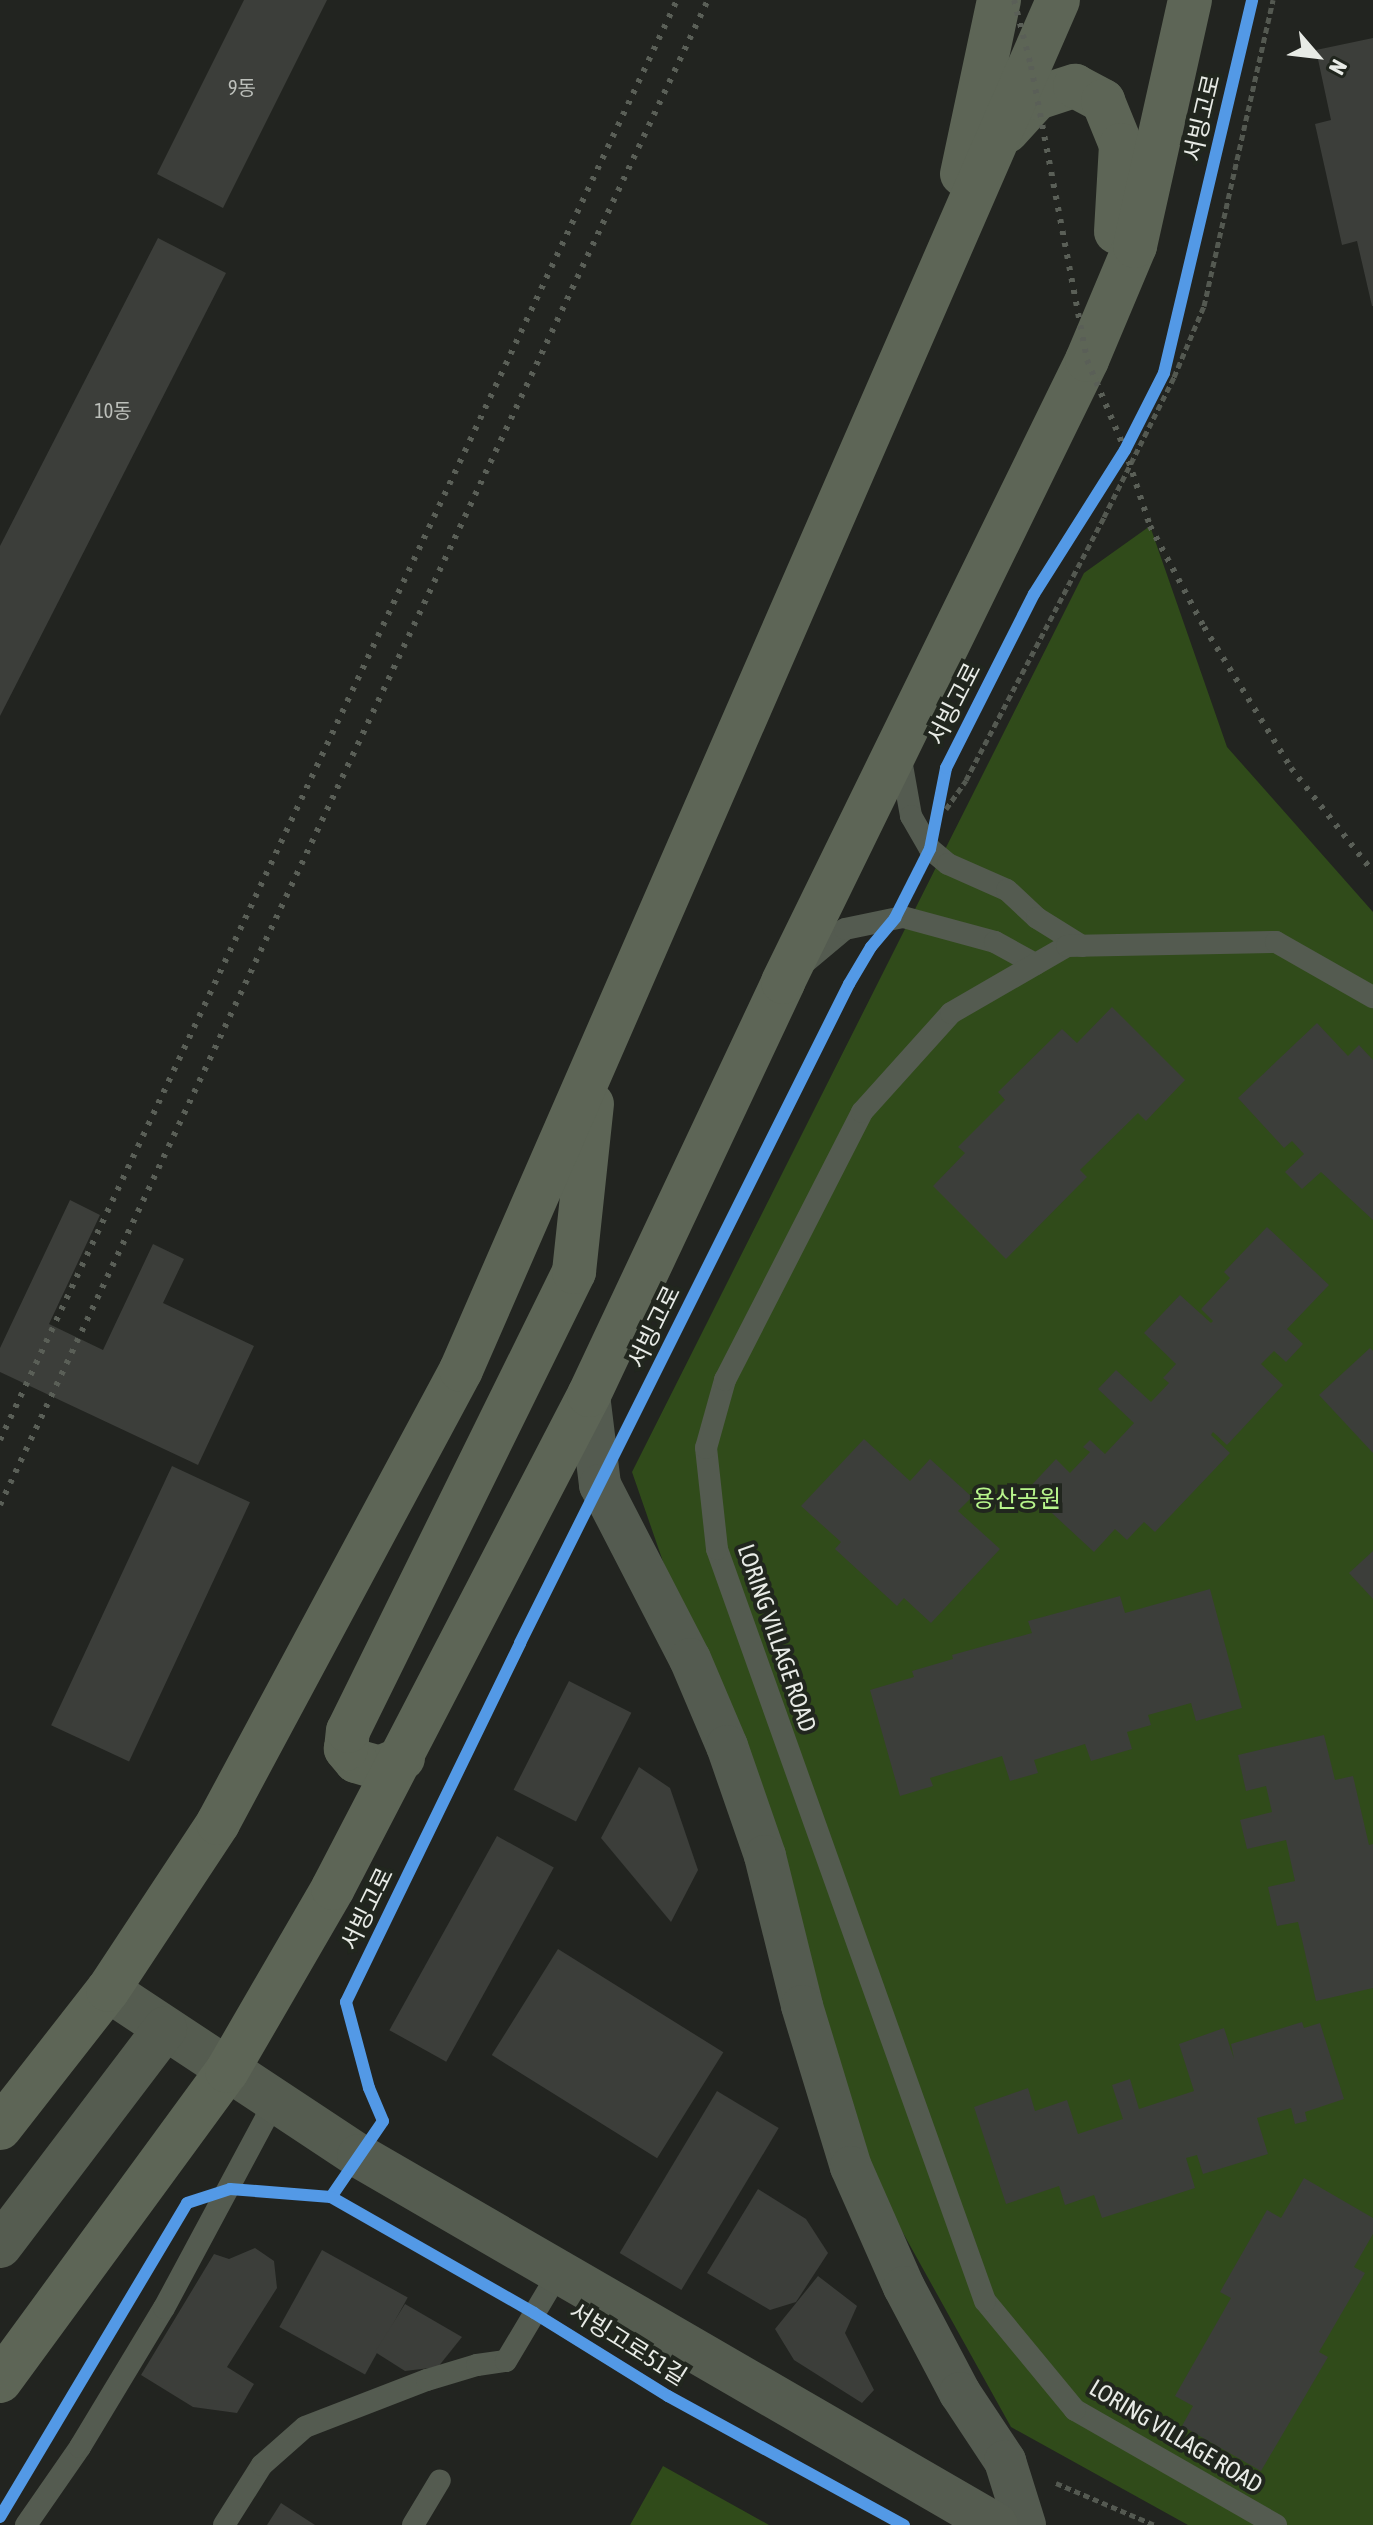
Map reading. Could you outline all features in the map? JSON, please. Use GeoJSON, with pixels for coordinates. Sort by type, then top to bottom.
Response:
{"type":"FeatureCollection","features":[{"type":"Feature","properties":{"kind":"main road"},"geometry":{"type":"LineString","coordinates":[[944,255],[999,0]]}},
{"type":"Feature","properties":{"kind":"main road"},"geometry":{"type":"LineString","coordinates":[[0,2128],[108,1990],[218,1823],[461,1370],[944,255],[1058,0]]}},
{"type":"Feature","properties":{"kind":"main road","name":"서빙고로"},"geometry":{"type":"LineString","coordinates":[[0,2381],[227,2071],[333,1888],[403,1758],[589,1395],[783,982],[1087,360],[1135,246],[1190,0]]}},
{"type":"Feature","properties":{"kind":"main road"},"geometry":{"type":"LineString","coordinates":[[995,145],[1037,98],[1075,86],[1103,101],[1121,145],[1112,300]]}},
{"type":"Feature","properties":{"kind":"main road"},"geometry":{"type":"LineString","coordinates":[[403,1758],[380,1768],[356,1761],[346,1749],[348,1731],[574,1272],[596,1062]]}},
{"type":"Feature","properties":{"kind":"main road","name":"서빙고로51길"},"geometry":{"type":"LineString","coordinates":[[108,1990],[359,2156],[996,2525]]}},
{"type":"Feature","properties":{"kind":"main road"},"geometry":{"type":"LineString","coordinates":[[0,2246],[165,2029]]}},
{"type":"Feature","properties":{"kind":"street"},"geometry":{"type":"LineString","coordinates":[[589,1395],[600,1485],[690,1659],[727,1746],[765,1856],[802,2006],[851,2167],[911,2300],[960,2393],[1005,2461],[1025,2525]]}},
{"type":"Feature","properties":{"kind":"lane"},"geometry":{"type":"LineString","coordinates":[[899,749],[911,816],[930,849],[948,864],[1007,890],[1037,918],[1082,946]]}},
{"type":"Feature","properties":{"kind":"lane"},"geometry":{"type":"LineString","coordinates":[[783,982],[845,929],[903,917],[995,942],[1035,964]]}},
{"type":"Feature","properties":{"kind":"lane","name":"LORING VILLAGE ROAD"},"geometry":{"type":"LineString","coordinates":[[1276,2525],[1075,2410],[985,2301],[717,1549],[706,1448],[725,1380],[862,1112],[951,1013],[1067,946],[1276,942],[1373,997]]}},
{"type":"Feature","properties":{"kind":"lane"},"geometry":{"type":"LineString","coordinates":[[26,2525],[80,2447],[164,2308],[275,2101]]}},
{"type":"Feature","properties":{"kind":"lane"},"geometry":{"type":"LineString","coordinates":[[224,2525],[262,2465],[305,2427],[427,2380],[477,2365],[506,2361],[559,2272]]}},
{"type":"Feature","properties":{"kind":"lane"},"geometry":{"type":"LineString","coordinates":[[413,2525],[440,2480]]}},
{"type":"Feature","properties":{"kind":"path"},"geometry":{"type":"LineString","coordinates":[[938,820],[966,780],[1104,517],[1174,377],[1200,316],[1273,0]]}},
{"type":"Feature","properties":{"kind":"path"},"geometry":{"type":"LineString","coordinates":[[1109,476],[1164,373],[1171,347]]}},
{"type":"Feature","properties":{"kind":"path"},"geometry":{"type":"LineString","coordinates":[[938,820],[942,794]]}},
{"type":"Feature","properties":{"kind":"path"},"geometry":{"type":"LineString","coordinates":[[1054,2482],[1155,2525]]}},
{"type":"Feature","properties":{"kind":"green space","name":"용산공원"},"geometry":{"type":"Polygon","coordinates":[[[1150,526],[1227,747],[1373,912],[1373,2525],[1188,2525],[1011,2427],[883,2197],[632,1472],[1084,573],[1150,526]]]}},
{"type":"Feature","properties":{"kind":"green space"},"geometry":{"type":"Polygon","coordinates":[[[663,2466],[769,2525],[630,2525],[663,2466]]]}},
{"type":"Feature","properties":{"kind":"building"},"geometry":{"type":"Polygon","coordinates":[[[244,0],[327,0],[223,208],[157,174],[244,0]]]}},
{"type":"Feature","properties":{"kind":"building"},"geometry":{"type":"Polygon","coordinates":[[[1373,38],[1372,306],[1357,241],[1342,245],[1315,124],[1331,120],[1316,50],[1373,38]]]}},
{"type":"Feature","properties":{"kind":"building"},"geometry":{"type":"Polygon","coordinates":[[[158,238],[226,273],[0,716],[0,546],[158,238]]]}},
{"type":"Feature","properties":{"kind":"building"},"geometry":{"type":"Polygon","coordinates":[[[1112,1007],[1185,1080],[1146,1121],[1138,1113],[1080,1170],[1087,1177],[1006,1259],[933,1186],[965,1153],[958,1147],[1005,1100],[998,1092],[1062,1029],[1077,1043],[1112,1007]]]}},
{"type":"Feature","properties":{"kind":"building"},"geometry":{"type":"Polygon","coordinates":[[[1317,1023],[1348,1056],[1359,1045],[1373,1060],[1373,1220],[1321,1172],[1302,1189],[1285,1172],[1304,1154],[1292,1141],[1284,1148],[1238,1098],[1317,1023]]]}},
{"type":"Feature","properties":{"kind":"building"},"geometry":{"type":"Polygon","coordinates":[[[70,1200],[100,1215],[49,1324],[103,1350],[153,1244],[184,1259],[163,1303],[254,1346],[198,1465],[0,1372],[0,1348],[70,1200]]]}},
{"type":"Feature","properties":{"kind":"building"},"geometry":{"type":"Polygon","coordinates":[[[1267,1227],[1329,1285],[1287,1329],[1303,1344],[1286,1362],[1274,1351],[1261,1364],[1283,1385],[1227,1445],[1213,1432],[1211,1435],[1230,1453],[1155,1532],[1144,1522],[1127,1540],[1115,1529],[1094,1552],[1027,1490],[1056,1459],[1070,1473],[1090,1452],[1083,1447],[1090,1440],[1105,1454],[1134,1423],[1098,1389],[1116,1370],[1151,1402],[1169,1383],[1163,1378],[1176,1364],[1144,1333],[1180,1295],[1211,1323],[1213,1321],[1201,1309],[1230,1278],[1224,1272],[1267,1227]]]}},
{"type":"Feature","properties":{"kind":"building"},"geometry":{"type":"Polygon","coordinates":[[[1370,1348],[1373,1351],[1373,1453],[1319,1395],[1370,1348]]]}},
{"type":"Feature","properties":{"kind":"building"},"geometry":{"type":"Polygon","coordinates":[[[864,1439],[910,1481],[930,1459],[972,1497],[958,1511],[1000,1549],[931,1623],[904,1598],[897,1606],[835,1549],[841,1542],[801,1506],[864,1439]]]}},
{"type":"Feature","properties":{"kind":"building"},"geometry":{"type":"Polygon","coordinates":[[[172,1466],[250,1502],[129,1762],[51,1725],[172,1466]]]}},
{"type":"Feature","properties":{"kind":"building"},"geometry":{"type":"Polygon","coordinates":[[[1373,1551],[1373,1599],[1349,1573],[1373,1551]]]}},
{"type":"Feature","properties":{"kind":"building"},"geometry":{"type":"Polygon","coordinates":[[[1210,1589],[1242,1708],[1196,1721],[1191,1703],[1148,1715],[1151,1725],[1127,1732],[1132,1749],[1091,1761],[1085,1744],[1034,1760],[1038,1773],[1010,1781],[1002,1756],[930,1778],[933,1786],[900,1796],[870,1690],[914,1677],[912,1671],[953,1659],[952,1655],[1032,1633],[1028,1621],[1120,1596],[1125,1613],[1210,1589]]]}},
{"type":"Feature","properties":{"kind":"building"},"geometry":{"type":"Polygon","coordinates":[[[569,1681],[631,1713],[576,1821],[514,1790],[569,1681]]]}},
{"type":"Feature","properties":{"kind":"building"},"geometry":{"type":"Polygon","coordinates":[[[1324,1735],[1335,1780],[1353,1776],[1369,1845],[1373,1844],[1373,1988],[1316,2001],[1298,1922],[1277,1926],[1268,1887],[1295,1881],[1286,1840],[1247,1849],[1240,1820],[1272,1812],[1266,1786],[1246,1791],[1238,1755],[1324,1735]]]}},
{"type":"Feature","properties":{"kind":"building"},"geometry":{"type":"Polygon","coordinates":[[[639,1767],[670,1788],[698,1870],[671,1922],[601,1838],[639,1767]]]}},
{"type":"Feature","properties":{"kind":"building"},"geometry":{"type":"Polygon","coordinates":[[[497,1836],[554,1868],[446,2062],[389,2030],[497,1836]]]}},
{"type":"Feature","properties":{"kind":"building"},"geometry":{"type":"Polygon","coordinates":[[[558,1949],[723,2052],[657,2158],[492,2055],[558,1949]]]}},
{"type":"Feature","properties":{"kind":"building"},"geometry":{"type":"Polygon","coordinates":[[[1302,2022],[1304,2028],[1320,2023],[1344,2099],[1305,2112],[1307,2121],[1295,2124],[1291,2108],[1257,2118],[1268,2154],[1203,2174],[1197,2155],[1186,2158],[1195,2188],[1102,2218],[1094,2195],[1065,2205],[1059,2186],[1006,2204],[974,2107],[1028,2088],[1035,2111],[1067,2100],[1078,2134],[1123,2119],[1112,2085],[1130,2079],[1139,2109],[1194,2091],[1179,2044],[1224,2028],[1234,2059],[1231,2044],[1302,2022]]]}},
{"type":"Feature","properties":{"kind":"building"},"geometry":{"type":"Polygon","coordinates":[[[717,2091],[779,2128],[681,2290],[620,2253],[717,2091]]]}},
{"type":"Feature","properties":{"kind":"building"},"geometry":{"type":"Polygon","coordinates":[[[1304,2178],[1373,2218],[1373,2234],[1354,2267],[1365,2273],[1319,2352],[1328,2357],[1261,2471],[1182,2426],[1193,2406],[1175,2396],[1231,2298],[1220,2292],[1267,2210],[1281,2218],[1304,2178]]]}},
{"type":"Feature","properties":{"kind":"building"},"geometry":{"type":"Polygon","coordinates":[[[758,2189],[806,2219],[828,2253],[796,2302],[770,2310],[707,2273],[758,2189]]]}},
{"type":"Feature","properties":{"kind":"building"},"geometry":{"type":"Polygon","coordinates":[[[255,2248],[274,2261],[277,2288],[227,2367],[254,2384],[237,2413],[193,2407],[141,2375],[214,2254],[229,2259],[255,2248]]]}},
{"type":"Feature","properties":{"kind":"building"},"geometry":{"type":"Polygon","coordinates":[[[322,2250],[408,2298],[365,2374],[279,2327],[322,2250]]]}},
{"type":"Feature","properties":{"kind":"building"},"geometry":{"type":"Polygon","coordinates":[[[818,2276],[857,2306],[845,2333],[874,2390],[862,2403],[794,2360],[775,2329],[818,2276]]]}},
{"type":"Feature","properties":{"kind":"building"},"geometry":{"type":"Polygon","coordinates":[[[405,2304],[462,2337],[438,2367],[405,2371],[375,2352],[405,2304]]]}},
{"type":"Feature","properties":{"kind":"building"},"geometry":{"type":"Polygon","coordinates":[[[281,2503],[315,2525],[267,2525],[281,2503]]]}},
{"type":"Feature","properties":{"kind":"railway"},"geometry":{"type":"LineString","coordinates":[[0,1440],[677,0]]}},
{"type":"Feature","properties":{"kind":"railway"},"geometry":{"type":"LineString","coordinates":[[0,1505],[708,0]]}},
{"type":"Feature","properties":{"kind":"railway"},"geometry":{"type":"LineString","coordinates":[[1014,0],[1031,66],[1087,360],[1125,450],[1150,526],[1204,627],[1291,768],[1373,872]]}},
{"type":"Feature","properties":{"kind":"cycle path"},"geometry":{"type":"LineString","coordinates":[[331,2197],[383,2121],[369,2088],[346,2002],[520,1643],[849,984],[871,947],[895,918],[930,849],[946,768],[1034,594],[1125,450],[1164,373],[1252,0]]}},
{"type":"Feature","properties":{"kind":"cycle path"},"geometry":{"type":"LineString","coordinates":[[0,2517],[187,2203],[230,2189],[331,2197],[534,2313],[668,2396],[904,2525]]}}]}
